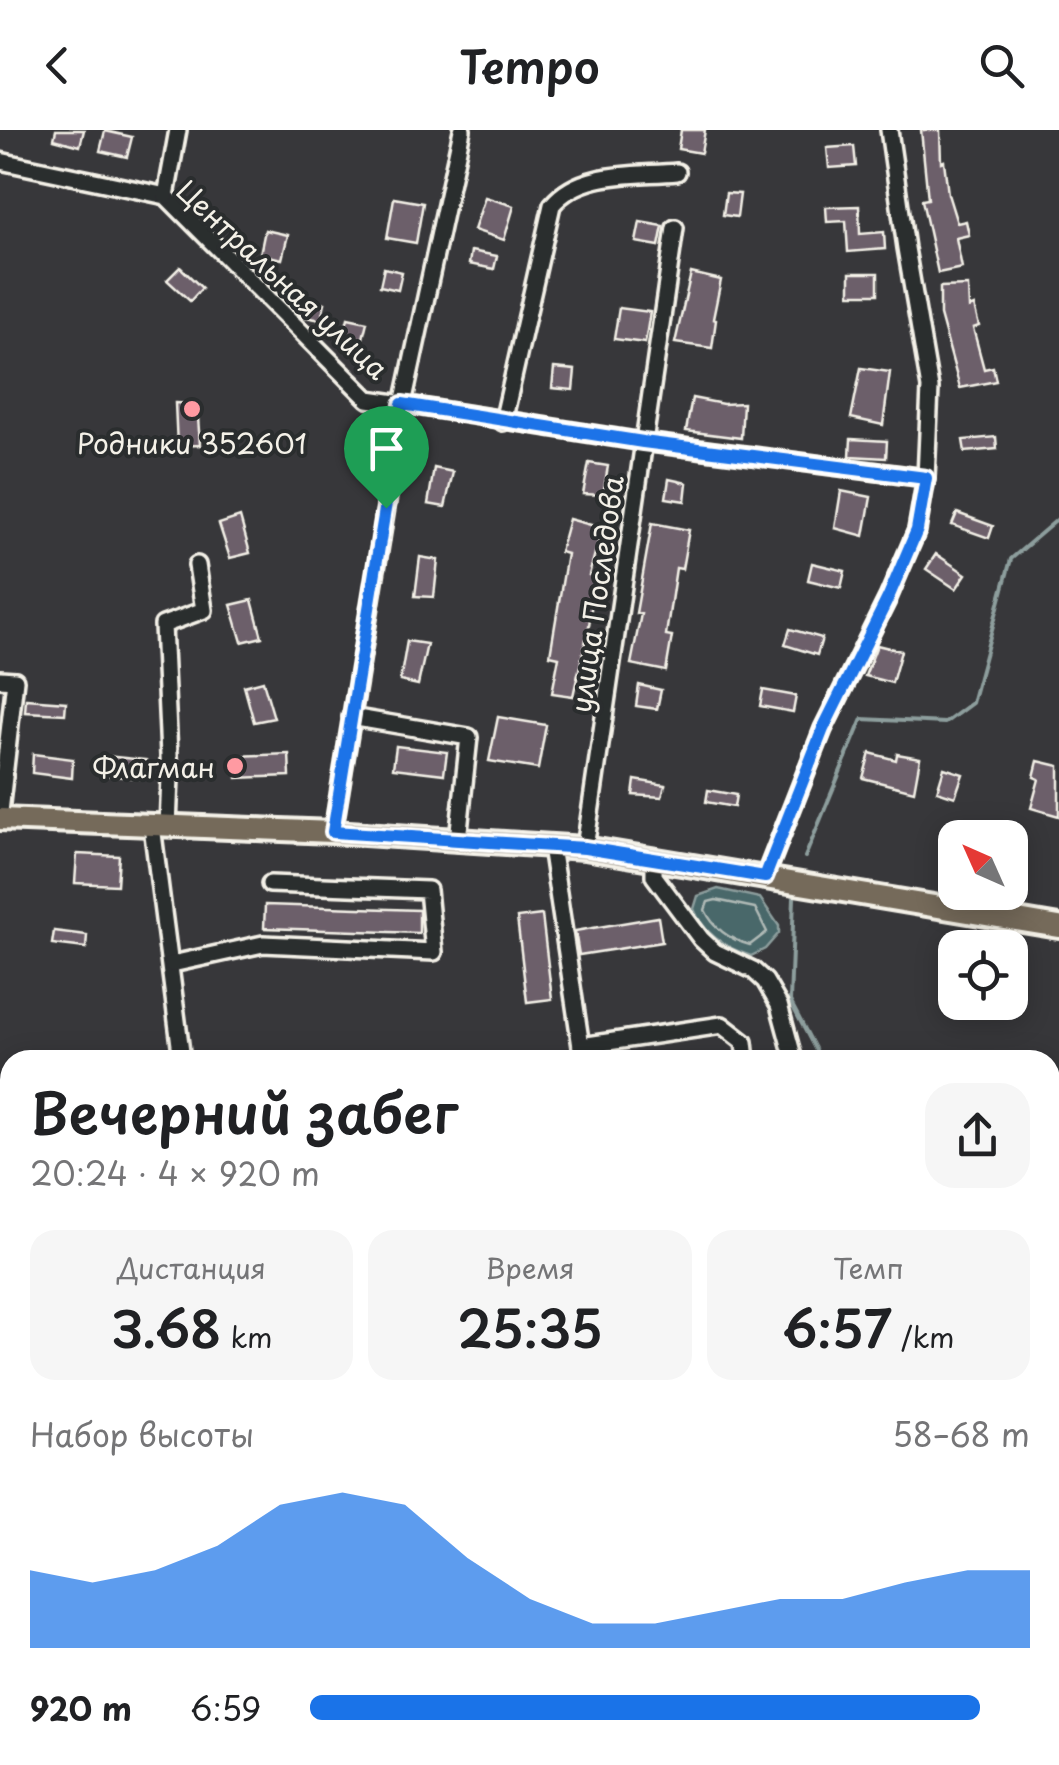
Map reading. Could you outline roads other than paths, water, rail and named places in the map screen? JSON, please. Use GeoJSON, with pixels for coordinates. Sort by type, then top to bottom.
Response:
{"type":"FeatureCollection","features":[{"type":"Feature","properties":{"kind":"main road"},"geometry":{"type":"LineString","coordinates":[[0,816],[585,848],[1059,927]]}},
{"type":"Feature","properties":{"kind":"street"},"geometry":{"type":"LineString","coordinates":[[166,196],[178,130]]}},
{"type":"Feature","properties":{"kind":"street"},"geometry":{"type":"LineString","coordinates":[[462,130],[402,404],[643,442],[926,478]]}},
{"type":"Feature","properties":{"kind":"street"},"geometry":{"type":"LineString","coordinates":[[765,877],[823,729],[917,530],[926,478],[930,388],[889,130]]}},
{"type":"Feature","properties":{"kind":"street","name":"Центральная улица"},"geometry":{"type":"LineString","coordinates":[[0,161],[166,196],[368,399],[402,404],[333,832]]}},
{"type":"Feature","properties":{"kind":"street"},"geometry":{"type":"LineString","coordinates":[[503,422],[552,205],[565,189],[588,180],[676,172]]}},
{"type":"Feature","properties":{"kind":"street","name":"улица Последова"},"geometry":{"type":"LineString","coordinates":[[585,848],[675,228]]}},
{"type":"Feature","properties":{"kind":"street"},"geometry":{"type":"LineString","coordinates":[[181,1050],[160,826],[170,777],[163,626],[204,610],[197,565]]}},
{"type":"Feature","properties":{"kind":"street"},"geometry":{"type":"LineString","coordinates":[[0,680],[15,680],[0,816]]}},
{"type":"Feature","properties":{"kind":"street"},"geometry":{"type":"LineString","coordinates":[[351,716],[469,737],[458,840]]}},
{"type":"Feature","properties":{"kind":"street"},"geometry":{"type":"LineString","coordinates":[[551,846],[582,1050]]}},
{"type":"Feature","properties":{"kind":"street"},"geometry":{"type":"LineString","coordinates":[[654,859],[654,876],[701,939],[715,952],[765,980],[779,1006],[791,1050]]}},
{"type":"Feature","properties":{"kind":"street"},"geometry":{"type":"LineString","coordinates":[[172,964],[263,944],[434,952],[428,890],[270,884]]}},
{"type":"Feature","properties":{"kind":"street"},"geometry":{"type":"LineString","coordinates":[[597,1050],[722,1025],[744,1042],[745,1050]]}},
{"type":"Feature","properties":{"kind":"water"},"geometry":{"type":"Polygon","coordinates":[[[718,889],[760,898],[779,926],[779,933],[765,949],[751,956],[742,953],[717,939],[704,926],[694,909],[698,896],[718,889]]]}},
{"type":"Feature","properties":{"kind":"waterway"},"geometry":{"type":"LineString","coordinates":[[805,857],[862,719],[945,723],[972,703],[1011,559],[1059,518]]}},
{"type":"Feature","properties":{"kind":"waterway"},"geometry":{"type":"LineString","coordinates":[[794,898],[790,1001],[816,1050]]}},
{"type":"Feature","properties":{"kind":"place","name":"Родники 352601"},"geometry":{"type":"Point","coordinates":[192,409]}},
{"type":"Feature","properties":{"kind":"place","name":"Флагман"},"geometry":{"type":"Point","coordinates":[235,766]}}]}
